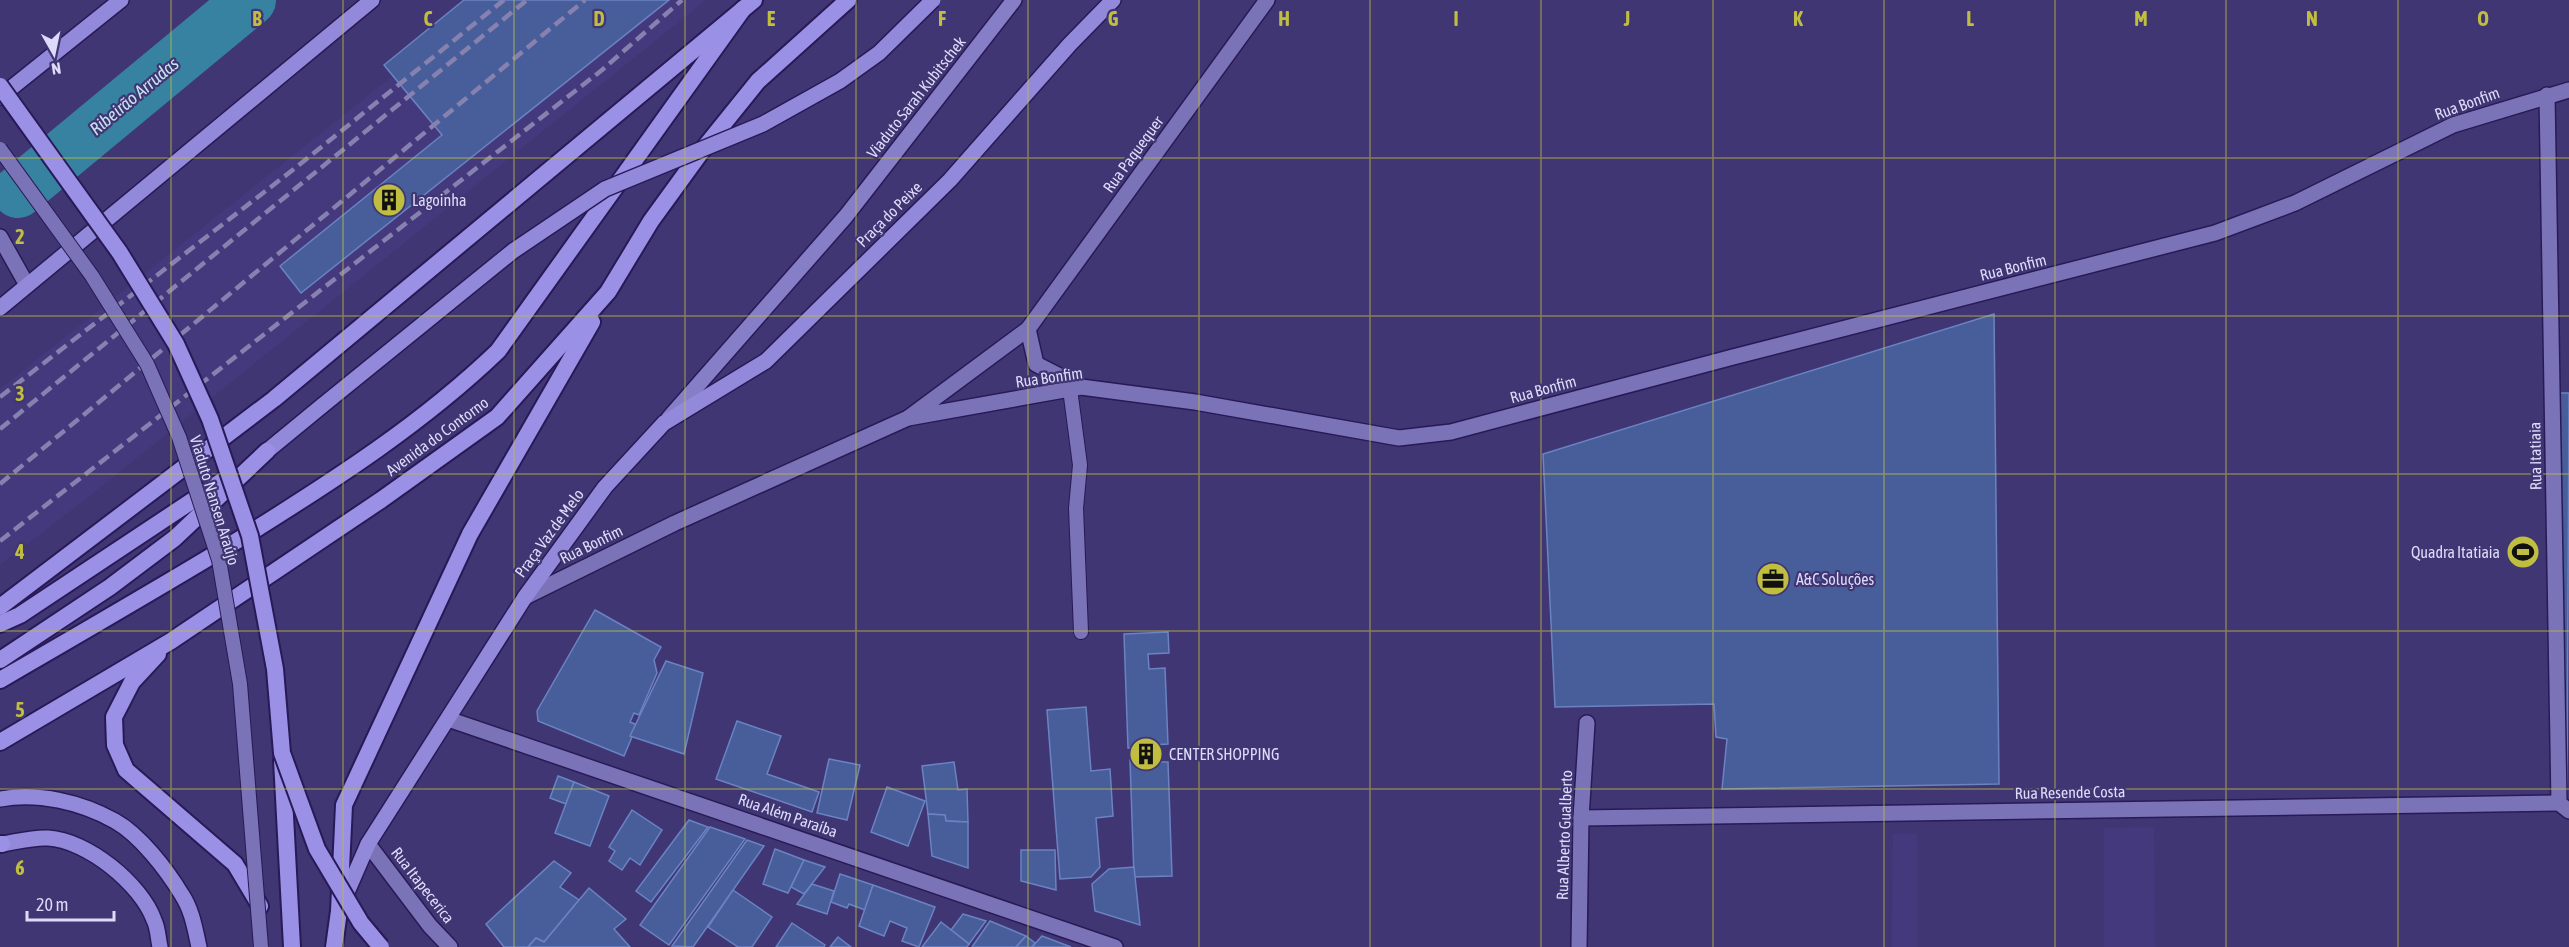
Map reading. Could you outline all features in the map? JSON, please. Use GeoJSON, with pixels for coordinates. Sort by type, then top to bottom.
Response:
{"type":"FeatureCollection","features":[{"type":"Feature","properties":{"kind":"highway","name":"Avenida do Contorno"},"geometry":{"type":"LineString","coordinates":[[0,742],[171,640],[381,500],[497,417],[609,292],[651,221],[710,139],[758,81],[848,0]]}},
{"type":"Feature","properties":{"kind":"highway","name":"Avenida do Contorno"},"geometry":{"type":"LineString","coordinates":[[0,607],[274,399],[748,4]]}},
{"type":"Feature","properties":{"kind":"highway","name":"Avenida do Contorno"},"geometry":{"type":"LineString","coordinates":[[0,680],[150,594],[314,493],[427,414],[462,385],[498,351],[748,4]]}},
{"type":"Feature","properties":{"kind":"highway"},"geometry":{"type":"LineString","coordinates":[[0,86],[120,253],[176,344],[210,419],[250,536],[275,669],[282,753],[292,947]]}},
{"type":"Feature","properties":{"kind":"highway"},"geometry":{"type":"LineString","coordinates":[[334,947],[339,911],[344,805],[470,534],[609,292]]}},
{"type":"Feature","properties":{"kind":"highway"},"geometry":{"type":"LineString","coordinates":[[0,624],[20,615],[267,451]]}},
{"type":"Feature","properties":{"kind":"highway"},"geometry":{"type":"LineString","coordinates":[[0,660],[110,587],[175,538],[267,451]]}},
{"type":"Feature","properties":{"kind":"highway"},"geometry":{"type":"LineString","coordinates":[[171,640],[132,682],[114,717],[115,745],[126,770],[235,864],[262,908],[267,947]]}},
{"type":"Feature","properties":{"kind":"highway"},"geometry":{"type":"LineString","coordinates":[[282,753],[316,849],[361,923],[381,947]]}},
{"type":"Feature","properties":{"kind":"main road"},"geometry":{"type":"LineString","coordinates":[[0,97],[122,0]]}},
{"type":"Feature","properties":{"kind":"main road"},"geometry":{"type":"LineString","coordinates":[[0,308],[372,0]]}},
{"type":"Feature","properties":{"kind":"main road"},"geometry":{"type":"LineString","coordinates":[[267,451],[513,251],[605,189],[763,124],[831,86],[879,52],[933,0]]}},
{"type":"Feature","properties":{"kind":"main road","name":"Viaduto Sarah Kubitschek"},"geometry":{"type":"LineString","coordinates":[[846,216],[1014,0]]}},
{"type":"Feature","properties":{"kind":"main road","name":"Praça do Peixe"},"geometry":{"type":"LineString","coordinates":[[664,423],[766,361],[950,180],[1070,44],[1113,0]]}},
{"type":"Feature","properties":{"kind":"main road","name":"Praça Vaz de Melo"},"geometry":{"type":"LineString","coordinates":[[339,911],[368,844],[525,597],[605,486],[664,423],[846,216]]}},
{"type":"Feature","properties":{"kind":"main road"},"geometry":{"type":"LineString","coordinates":[[0,799],[44,797],[79,805],[116,821],[152,852],[183,896],[194,922],[199,947]]}},
{"type":"Feature","properties":{"kind":"main road"},"geometry":{"type":"LineString","coordinates":[[1,844],[49,838],[82,848],[108,862],[133,887],[154,919],[160,947]]}},
{"type":"Feature","properties":{"kind":"street","name":"Rua Paquequer"},"geometry":{"type":"LineString","coordinates":[[908,418],[1028,329],[1267,0]]}},
{"type":"Feature","properties":{"kind":"street","name":"Rua Bonfim"},"geometry":{"type":"LineString","coordinates":[[525,597],[675,523],[908,418],[1075,388],[1195,402],[1399,438],[1451,432],[2215,233],[2295,203],[2453,125],[2547,94],[2569,90]]}},
{"type":"Feature","properties":{"kind":"street","name":"Rua Itatiaia"},"geometry":{"type":"LineString","coordinates":[[2547,94],[2564,807]]}},
{"type":"Feature","properties":{"kind":"street"},"geometry":{"type":"LineString","coordinates":[[0,237],[27,285]]}},
{"type":"Feature","properties":{"kind":"street"},"geometry":{"type":"LineString","coordinates":[[1028,329],[1036,364],[1075,388]]}},
{"type":"Feature","properties":{"kind":"street","name":"Rua Além Paraíba"},"geometry":{"type":"LineString","coordinates":[[448,719],[1115,947]]}},
{"type":"Feature","properties":{"kind":"street","name":"Rua Alberto Gualberto"},"geometry":{"type":"LineString","coordinates":[[1579,947],[1581,818],[1587,723]]}},
{"type":"Feature","properties":{"kind":"street","name":"Rua Resende Costa"},"geometry":{"type":"LineString","coordinates":[[1581,818],[2564,807]]}},
{"type":"Feature","properties":{"kind":"street","name":"Rua Itapecerica"},"geometry":{"type":"LineString","coordinates":[[368,844],[430,926],[450,947]]}},
{"type":"Feature","properties":{"kind":"lane","name":"Viaduto Nansen Araújo"},"geometry":{"type":"LineString","coordinates":[[0,149],[92,276],[147,364],[179,437],[216,549],[240,684],[261,947]]}},
{"type":"Feature","properties":{"kind":"lane"},"geometry":{"type":"LineString","coordinates":[[1075,388],[1080,465],[1076,508],[1081,632]]}},
{"type":"Feature","properties":{"kind":"shaded area"},"geometry":{"type":"Polygon","coordinates":[[[488,0],[706,0],[86,499],[0,565],[0,389],[488,0]]]}},
{"type":"Feature","properties":{"kind":"shaded area"},"geometry":{"type":"Polygon","coordinates":[[[2154,827],[2155,947],[2104,947],[2104,828],[2154,827]]]}},
{"type":"Feature","properties":{"kind":"shaded area"},"geometry":{"type":"Polygon","coordinates":[[[1893,834],[1917,834],[1917,947],[1892,947],[1893,834]]]}},
{"type":"Feature","properties":{"kind":"building","name":"Lagoinha"},"geometry":{"type":"Polygon","coordinates":[[[464,0],[669,0],[301,293],[280,266],[442,135],[384,65],[464,0]]]}},
{"type":"Feature","properties":{"kind":"building","name":"A&C Soluções"},"geometry":{"type":"Polygon","coordinates":[[[1994,314],[1999,784],[1722,789],[1727,739],[1716,737],[1714,704],[1555,707],[1543,454],[1994,314]]]}},
{"type":"Feature","properties":{"kind":"building"},"geometry":{"type":"Polygon","coordinates":[[[2559,393],[2569,393],[2567,806],[2566,721],[2559,393]]]}},
{"type":"Feature","properties":{"kind":"building"},"geometry":{"type":"Polygon","coordinates":[[[595,610],[661,647],[654,660],[657,673],[639,715],[634,713],[630,722],[637,725],[624,756],[538,721],[537,711],[595,610]]]}},
{"type":"Feature","properties":{"kind":"building","name":"CENTER SHOPPING"},"geometry":{"type":"Polygon","coordinates":[[[1168,632],[1169,653],[1148,654],[1149,669],[1165,668],[1168,744],[1152,745],[1153,762],[1168,762],[1172,876],[1134,877],[1130,760],[1140,760],[1139,748],[1128,748],[1124,634],[1168,632]]]}},
{"type":"Feature","properties":{"kind":"building"},"geometry":{"type":"Polygon","coordinates":[[[666,661],[703,673],[684,754],[630,736],[666,661]]]}},
{"type":"Feature","properties":{"kind":"building"},"geometry":{"type":"Polygon","coordinates":[[[1086,707],[1091,771],[1110,769],[1113,816],[1096,818],[1100,867],[1091,877],[1060,879],[1047,710],[1086,707]]]}},
{"type":"Feature","properties":{"kind":"building"},"geometry":{"type":"Polygon","coordinates":[[[737,721],[781,736],[767,774],[819,792],[812,812],[716,779],[737,721]]]}},
{"type":"Feature","properties":{"kind":"building"},"geometry":{"type":"Polygon","coordinates":[[[829,759],[860,765],[847,820],[817,813],[829,759]]]}},
{"type":"Feature","properties":{"kind":"building"},"geometry":{"type":"Polygon","coordinates":[[[954,762],[958,790],[967,789],[968,822],[946,821],[945,815],[928,814],[922,766],[954,762]]]}},
{"type":"Feature","properties":{"kind":"building"},"geometry":{"type":"Polygon","coordinates":[[[558,776],[574,782],[566,804],[550,798],[558,776]]]}},
{"type":"Feature","properties":{"kind":"building"},"geometry":{"type":"Polygon","coordinates":[[[574,782],[609,796],[590,846],[555,833],[574,782]]]}},
{"type":"Feature","properties":{"kind":"building"},"geometry":{"type":"Polygon","coordinates":[[[887,787],[925,801],[908,846],[871,832],[887,787]]]}},
{"type":"Feature","properties":{"kind":"building"},"geometry":{"type":"Polygon","coordinates":[[[632,810],[662,830],[640,865],[630,858],[622,870],[609,861],[615,851],[609,847],[632,810]]]}},
{"type":"Feature","properties":{"kind":"building"},"geometry":{"type":"Polygon","coordinates":[[[928,814],[945,815],[946,821],[968,822],[968,868],[932,856],[928,814]]]}},
{"type":"Feature","properties":{"kind":"building"},"geometry":{"type":"Polygon","coordinates":[[[689,820],[708,827],[651,902],[636,891],[689,820]]]}},
{"type":"Feature","properties":{"kind":"building"},"geometry":{"type":"Polygon","coordinates":[[[710,827],[745,839],[669,945],[640,925],[710,827]]]}},
{"type":"Feature","properties":{"kind":"building"},"geometry":{"type":"Polygon","coordinates":[[[747,840],[764,846],[693,947],[672,946],[747,840]]]}},
{"type":"Feature","properties":{"kind":"building"},"geometry":{"type":"Polygon","coordinates":[[[775,849],[804,860],[788,893],[763,884],[775,849]]]}},
{"type":"Feature","properties":{"kind":"building"},"geometry":{"type":"Polygon","coordinates":[[[1021,850],[1055,850],[1056,890],[1021,881],[1021,850]]]}},
{"type":"Feature","properties":{"kind":"building"},"geometry":{"type":"Polygon","coordinates":[[[804,860],[825,867],[804,894],[791,887],[804,860]]]}},
{"type":"Feature","properties":{"kind":"building"},"geometry":{"type":"Polygon","coordinates":[[[554,861],[571,873],[560,887],[579,900],[544,942],[536,938],[528,947],[504,947],[486,924],[554,861]]]}},
{"type":"Feature","properties":{"kind":"building"},"geometry":{"type":"Polygon","coordinates":[[[1134,867],[1140,925],[1095,911],[1092,884],[1109,869],[1134,867]]]}},
{"type":"Feature","properties":{"kind":"building"},"geometry":{"type":"Polygon","coordinates":[[[840,874],[873,885],[865,910],[849,904],[847,908],[831,902],[840,874]]]}},
{"type":"Feature","properties":{"kind":"building"},"geometry":{"type":"Polygon","coordinates":[[[812,884],[834,891],[827,914],[797,904],[812,884]]]}},
{"type":"Feature","properties":{"kind":"building"},"geometry":{"type":"Polygon","coordinates":[[[873,885],[935,907],[919,947],[902,941],[907,928],[890,921],[884,936],[859,926],[873,885]]]}},
{"type":"Feature","properties":{"kind":"building"},"geometry":{"type":"Polygon","coordinates":[[[589,888],[626,919],[614,929],[630,947],[528,947],[536,938],[544,942],[589,888]]]}},
{"type":"Feature","properties":{"kind":"building"},"geometry":{"type":"Polygon","coordinates":[[[733,890],[772,917],[752,947],[738,947],[708,927],[733,890]]]}},
{"type":"Feature","properties":{"kind":"building"},"geometry":{"type":"Polygon","coordinates":[[[963,914],[986,921],[969,944],[951,930],[963,914]]]}},
{"type":"Feature","properties":{"kind":"building"},"geometry":{"type":"Polygon","coordinates":[[[990,921],[1026,936],[1016,947],[972,947],[990,921]]]}},
{"type":"Feature","properties":{"kind":"building"},"geometry":{"type":"Polygon","coordinates":[[[941,922],[969,944],[967,947],[922,947],[941,922]]]}},
{"type":"Feature","properties":{"kind":"building"},"geometry":{"type":"Polygon","coordinates":[[[792,923],[825,945],[824,947],[776,947],[792,923]]]}},
{"type":"Feature","properties":{"kind":"building"},"geometry":{"type":"Polygon","coordinates":[[[1026,936],[1035,943],[1032,947],[1016,947],[1026,936]]]}},
{"type":"Feature","properties":{"kind":"building"},"geometry":{"type":"Polygon","coordinates":[[[1042,936],[1071,947],[1032,947],[1042,936]]]}},
{"type":"Feature","properties":{"kind":"building"},"geometry":{"type":"Polygon","coordinates":[[[838,937],[851,947],[830,947],[838,937]]]}},
{"type":"Feature","properties":{"kind":"waterway","name":"Ribeirão Arrudas"},"geometry":{"type":"LineString","coordinates":[[18,192],[250,0]]}},
{"type":"Feature","properties":{"kind":"railway"},"geometry":{"type":"LineString","coordinates":[[0,397],[294,169],[504,0]]}},
{"type":"Feature","properties":{"kind":"railway"},"geometry":{"type":"LineString","coordinates":[[0,429],[527,0]]}},
{"type":"Feature","properties":{"kind":"railway"},"geometry":{"type":"LineString","coordinates":[[0,484],[585,0]]}},
{"type":"Feature","properties":{"kind":"railway"},"geometry":{"type":"LineString","coordinates":[[0,541],[602,70],[682,0]]}},
{"type":"Feature","properties":{"kind":"place","name":"Lagoinha"},"geometry":{"type":"Point","coordinates":[389,200]}},
{"type":"Feature","properties":{"kind":"place","name":"Quadra Itatiaia"},"geometry":{"type":"Point","coordinates":[2523,552]}},
{"type":"Feature","properties":{"kind":"place","name":"A&C Soluções"},"geometry":{"type":"Point","coordinates":[1773,579]}},
{"type":"Feature","properties":{"kind":"place","name":"CENTER SHOPPING"},"geometry":{"type":"Point","coordinates":[1146,754]}}]}
